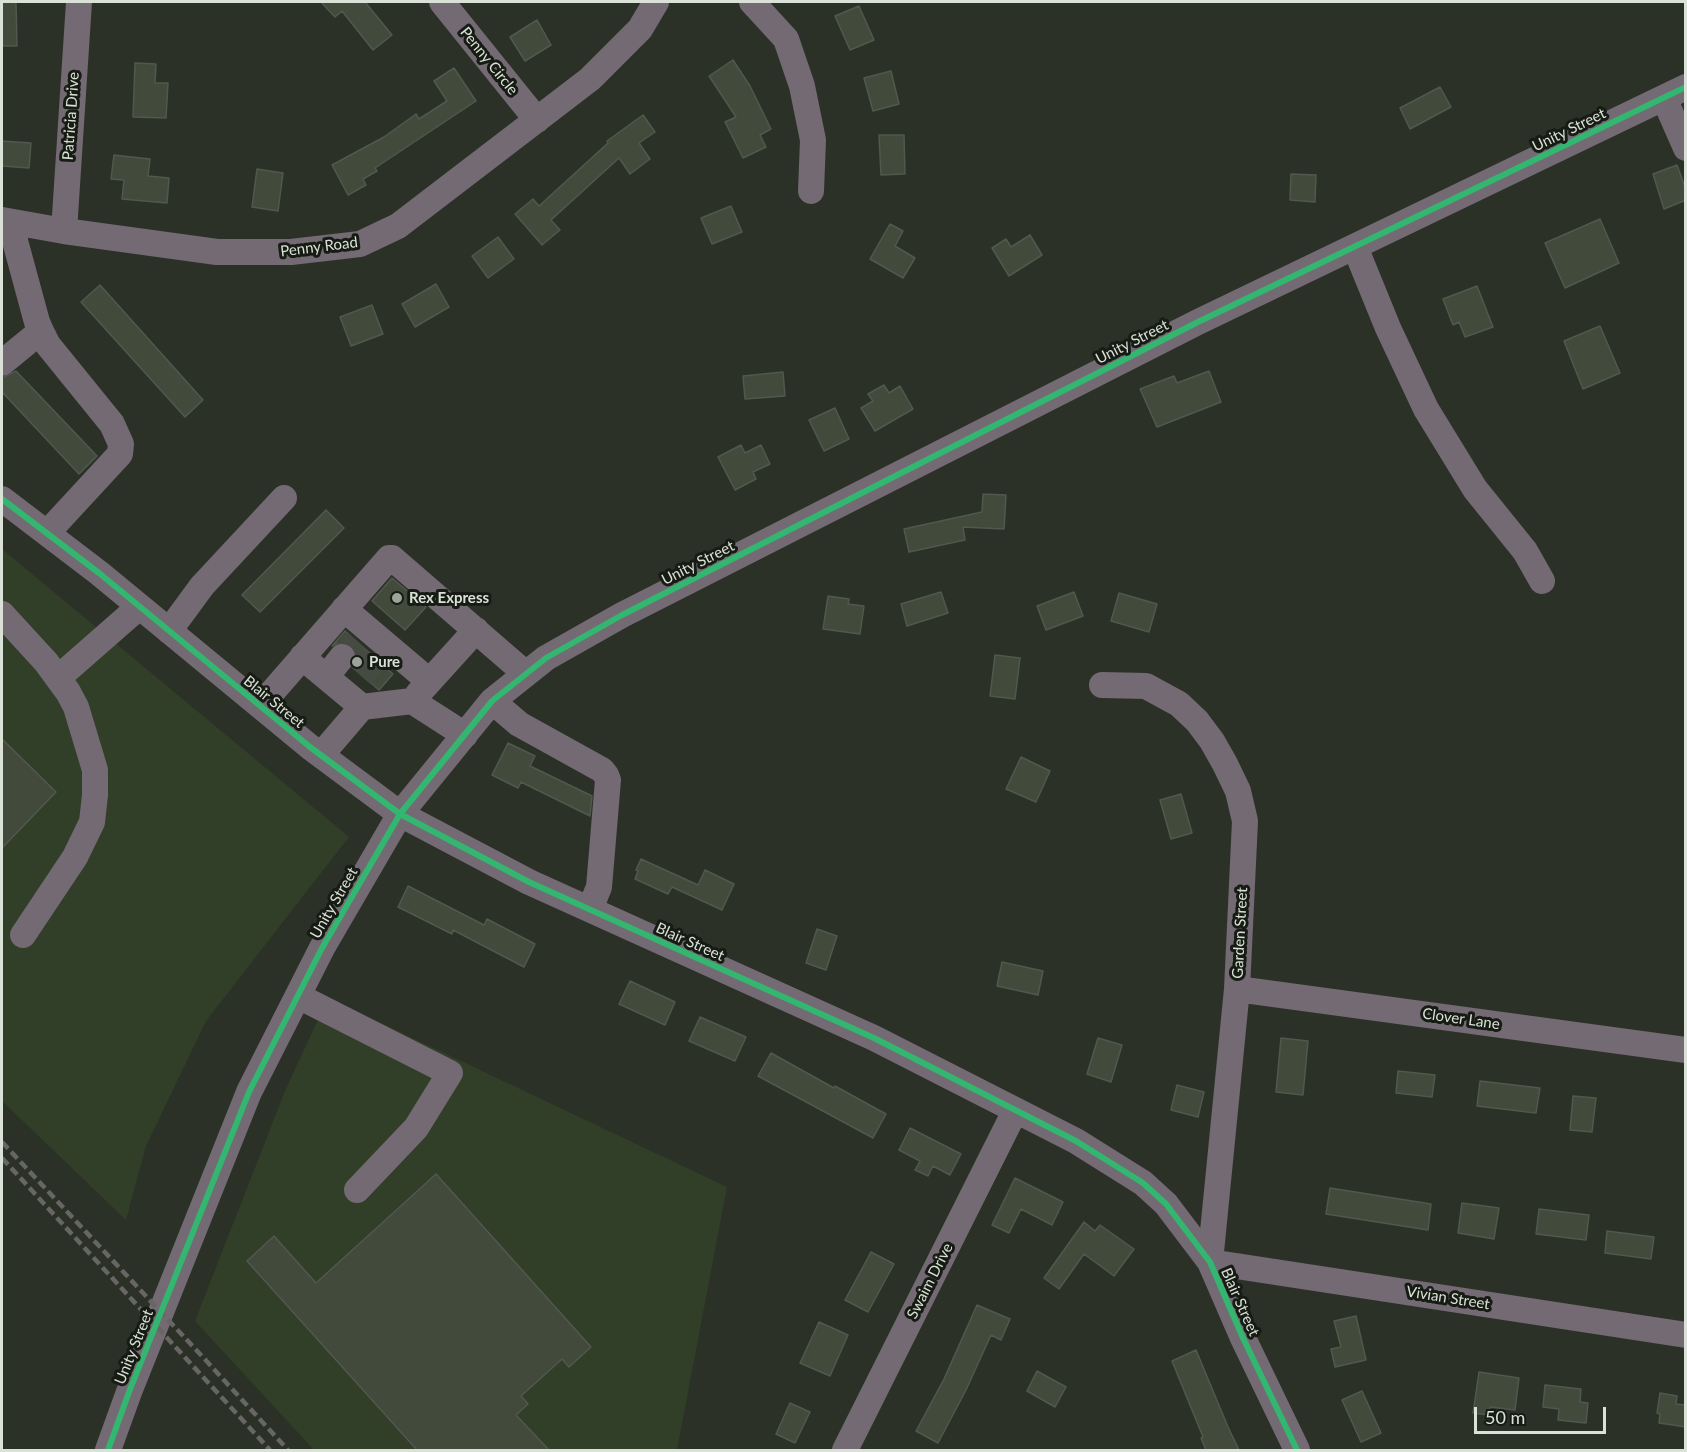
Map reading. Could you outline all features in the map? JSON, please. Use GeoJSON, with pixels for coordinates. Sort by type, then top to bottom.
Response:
{"type":"FeatureCollection","features":[{"type":"Feature","properties":{"kind":"street","name":"Patricia Drive"},"geometry":{"type":"LineString","coordinates":[[64,231],[79,2]]}},
{"type":"Feature","properties":{"kind":"street","name":"Penny Circle"},"geometry":{"type":"LineString","coordinates":[[442,2],[537,120]]}},
{"type":"Feature","properties":{"kind":"street","name":"Penny Road"},"geometry":{"type":"LineString","coordinates":[[8,222],[217,252],[291,252],[360,244],[398,226],[590,79],[640,29],[656,2]]}},
{"type":"Feature","properties":{"kind":"street"},"geometry":{"type":"LineString","coordinates":[[752,2],[786,39],[802,86],[813,140],[811,191]]}},
{"type":"Feature","properties":{"kind":"street"},"geometry":{"type":"LineString","coordinates":[[1675,92],[1686,148]]}},
{"type":"Feature","properties":{"kind":"street","name":"Unity Street"},"geometry":{"type":"LineString","coordinates":[[108,1450],[249,1092],[322,948],[400,814],[492,701],[546,658],[622,615],[1198,322],[1675,92]]}},
{"type":"Feature","properties":{"kind":"street"},"geometry":{"type":"LineString","coordinates":[[8,222],[37,322],[48,345],[112,424],[121,444],[120,454],[46,533]]}},
{"type":"Feature","properties":{"kind":"street"},"geometry":{"type":"LineString","coordinates":[[1354,247],[1388,328],[1426,409],[1475,489],[1526,551],[1542,581]]}},
{"type":"Feature","properties":{"kind":"street"},"geometry":{"type":"LineString","coordinates":[[2,363],[41,331]]}},
{"type":"Feature","properties":{"kind":"street"},"geometry":{"type":"LineString","coordinates":[[169,631],[202,586],[284,498]]}},
{"type":"Feature","properties":{"kind":"street","name":"Blair Street"},"geometry":{"type":"LineString","coordinates":[[2,499],[321,755],[400,814],[529,882],[874,1038],[1076,1141],[1143,1183],[1166,1204],[1210,1262],[1243,1338],[1297,1450]]}},
{"type":"Feature","properties":{"kind":"street"},"geometry":{"type":"LineString","coordinates":[[260,706],[344,609],[392,558],[526,674]]}},
{"type":"Feature","properties":{"kind":"street"},"geometry":{"type":"LineString","coordinates":[[58,678],[139,607]]}},
{"type":"Feature","properties":{"kind":"street"},"geometry":{"type":"LineString","coordinates":[[344,609],[366,676],[412,701],[465,735]]}},
{"type":"Feature","properties":{"kind":"street"},"geometry":{"type":"LineString","coordinates":[[2,614],[46,662],[68,692],[79,717],[95,770],[92,822],[75,857],[22,935]]}},
{"type":"Feature","properties":{"kind":"street"},"geometry":{"type":"LineString","coordinates":[[412,701],[476,630]]}},
{"type":"Feature","properties":{"kind":"street"},"geometry":{"type":"LineString","coordinates":[[326,677],[356,643]]}},
{"type":"Feature","properties":{"kind":"street"},"geometry":{"type":"LineString","coordinates":[[302,657],[326,677],[366,676],[429,681]]}},
{"type":"Feature","properties":{"kind":"street"},"geometry":{"type":"LineString","coordinates":[[321,755],[366,676]]}},
{"type":"Feature","properties":{"kind":"street","name":"Garden Street"},"geometry":{"type":"LineString","coordinates":[[1102,686],[1146,686],[1179,704],[1212,741],[1234,782],[1245,821],[1237,989],[1210,1262]]}},
{"type":"Feature","properties":{"kind":"street"},"geometry":{"type":"LineString","coordinates":[[492,701],[519,724],[602,770],[606,775],[608,780],[599,887],[590,909]]}},
{"type":"Feature","properties":{"kind":"street","name":"Clover Lane"},"geometry":{"type":"LineString","coordinates":[[1237,989],[1686,1050]]}},
{"type":"Feature","properties":{"kind":"street"},"geometry":{"type":"LineString","coordinates":[[298,996],[450,1073],[416,1128],[357,1190]]}},
{"type":"Feature","properties":{"kind":"street","name":"Swaim Drive"},"geometry":{"type":"LineString","coordinates":[[845,1450],[1016,1111]]}},
{"type":"Feature","properties":{"kind":"street","name":"Vivian Street"},"geometry":{"type":"LineString","coordinates":[[1210,1262],[1686,1335]]}},
{"type":"Feature","properties":{"kind":"shaded area"},"geometry":{"type":"Polygon","coordinates":[[[2,549],[349,837],[206,1021],[146,1146],[126,1220],[2,1101],[2,549]]]}},
{"type":"Feature","properties":{"kind":"shaded area"},"geometry":{"type":"Polygon","coordinates":[[[328,998],[727,1187],[677,1450],[314,1450],[195,1321],[285,1091],[328,998]]]}},
{"type":"Feature","properties":{"kind":"building"},"geometry":{"type":"Polygon","coordinates":[[[2,2],[16,2],[17,46],[2,46],[2,2]]]}},
{"type":"Feature","properties":{"kind":"building"},"geometry":{"type":"Polygon","coordinates":[[[321,2],[365,2],[392,35],[373,50],[342,11],[335,17],[321,2]]]}},
{"type":"Feature","properties":{"kind":"building"},"geometry":{"type":"Polygon","coordinates":[[[859,6],[874,40],[850,50],[835,16],[859,6]]]}},
{"type":"Feature","properties":{"kind":"building"},"geometry":{"type":"Polygon","coordinates":[[[537,20],[551,45],[525,61],[510,37],[537,20]]]}},
{"type":"Feature","properties":{"kind":"building"},"geometry":{"type":"Polygon","coordinates":[[[733,60],[750,86],[771,129],[760,135],[766,147],[743,158],[725,122],[736,117],[709,76],[733,60]]]}},
{"type":"Feature","properties":{"kind":"building"},"geometry":{"type":"Polygon","coordinates":[[[135,63],[156,64],[155,83],[168,83],[166,118],[133,117],[135,63]]]}},
{"type":"Feature","properties":{"kind":"building"},"geometry":{"type":"Polygon","coordinates":[[[454,68],[476,101],[375,168],[377,171],[363,179],[366,185],[348,195],[332,165],[384,137],[416,114],[419,119],[447,101],[434,81],[454,68]]]}},
{"type":"Feature","properties":{"kind":"building"},"geometry":{"type":"Polygon","coordinates":[[[891,71],[899,104],[873,111],[864,78],[891,71]]]}},
{"type":"Feature","properties":{"kind":"building"},"geometry":{"type":"Polygon","coordinates":[[[1440,87],[1451,107],[1410,129],[1400,108],[1440,87]]]}},
{"type":"Feature","properties":{"kind":"building"},"geometry":{"type":"Polygon","coordinates":[[[643,115],[655,132],[639,143],[650,159],[630,174],[619,158],[551,220],[560,230],[542,245],[515,214],[533,199],[539,206],[608,143],[607,141],[643,115]]]}},
{"type":"Feature","properties":{"kind":"building"},"geometry":{"type":"Polygon","coordinates":[[[879,135],[904,135],[905,174],[881,175],[879,135]]]}},
{"type":"Feature","properties":{"kind":"building"},"geometry":{"type":"Polygon","coordinates":[[[2,141],[31,143],[29,168],[2,166],[2,141]]]}},
{"type":"Feature","properties":{"kind":"building"},"geometry":{"type":"Polygon","coordinates":[[[114,155],[150,159],[148,176],[169,178],[167,203],[122,199],[124,180],[111,179],[114,155]]]}},
{"type":"Feature","properties":{"kind":"building"},"geometry":{"type":"Polygon","coordinates":[[[1677,165],[1686,190],[1686,200],[1664,209],[1653,174],[1677,165]]]}},
{"type":"Feature","properties":{"kind":"building"},"geometry":{"type":"Polygon","coordinates":[[[257,169],[283,173],[278,211],[252,207],[257,169]]]}},
{"type":"Feature","properties":{"kind":"building"},"geometry":{"type":"Polygon","coordinates":[[[1291,174],[1316,175],[1315,202],[1290,200],[1291,174]]]}},
{"type":"Feature","properties":{"kind":"building"},"geometry":{"type":"Polygon","coordinates":[[[731,206],[742,232],[712,244],[701,218],[731,206]]]}},
{"type":"Feature","properties":{"kind":"building"},"geometry":{"type":"Polygon","coordinates":[[[1600,219],[1619,263],[1565,288],[1545,243],[1600,219]]]}},
{"type":"Feature","properties":{"kind":"building"},"geometry":{"type":"Polygon","coordinates":[[[890,224],[903,231],[895,246],[915,258],[903,278],[870,259],[890,224]]]}},
{"type":"Feature","properties":{"kind":"building"},"geometry":{"type":"Polygon","coordinates":[[[1030,235],[1042,255],[1009,276],[992,248],[1006,239],[1011,247],[1030,235]]]}},
{"type":"Feature","properties":{"kind":"building"},"geometry":{"type":"Polygon","coordinates":[[[498,237],[514,259],[488,278],[472,256],[498,237]]]}},
{"type":"Feature","properties":{"kind":"building"},"geometry":{"type":"Polygon","coordinates":[[[436,284],[449,307],[415,327],[402,304],[436,284]]]}},
{"type":"Feature","properties":{"kind":"building"},"geometry":{"type":"Polygon","coordinates":[[[100,285],[203,400],[185,417],[81,302],[100,285]]]}},
{"type":"Feature","properties":{"kind":"building"},"geometry":{"type":"Polygon","coordinates":[[[1477,286],[1493,327],[1465,337],[1459,322],[1453,325],[1443,299],[1477,286]]]}},
{"type":"Feature","properties":{"kind":"building"},"geometry":{"type":"Polygon","coordinates":[[[372,305],[383,334],[351,346],[340,317],[372,305]]]}},
{"type":"Feature","properties":{"kind":"building"},"geometry":{"type":"Polygon","coordinates":[[[1600,326],[1620,373],[1583,389],[1564,341],[1600,326]]]}},
{"type":"Feature","properties":{"kind":"building"},"geometry":{"type":"Polygon","coordinates":[[[16,371],[97,456],[79,474],[2,392],[2,378],[16,371]]]}},
{"type":"Feature","properties":{"kind":"building"},"geometry":{"type":"Polygon","coordinates":[[[1209,371],[1221,402],[1157,427],[1140,389],[1174,376],[1177,383],[1209,371]]]}},
{"type":"Feature","properties":{"kind":"building"},"geometry":{"type":"Polygon","coordinates":[[[783,372],[785,396],[745,399],[743,376],[783,372]]]}},
{"type":"Feature","properties":{"kind":"building"},"geometry":{"type":"Polygon","coordinates":[[[884,385],[889,393],[900,386],[913,409],[875,431],[861,408],[873,401],[868,394],[884,385]]]}},
{"type":"Feature","properties":{"kind":"building"},"geometry":{"type":"Polygon","coordinates":[[[835,408],[849,439],[824,451],[809,420],[835,408]]]}},
{"type":"Feature","properties":{"kind":"building"},"geometry":{"type":"Polygon","coordinates":[[[741,445],[745,453],[761,445],[770,464],[753,472],[756,479],[735,490],[718,457],[741,445]]]}},
{"type":"Feature","properties":{"kind":"building"},"geometry":{"type":"Polygon","coordinates":[[[983,494],[1006,495],[1004,529],[963,527],[965,540],[909,552],[904,529],[982,512],[983,494]]]}},
{"type":"Feature","properties":{"kind":"building"},"geometry":{"type":"Polygon","coordinates":[[[326,510],[344,528],[260,612],[242,595],[326,510]]]}},
{"type":"Feature","properties":{"kind":"building"},"geometry":{"type":"Polygon","coordinates":[[[392,578],[426,607],[405,630],[372,601],[392,578]]]}},
{"type":"Feature","properties":{"kind":"building"},"geometry":{"type":"Polygon","coordinates":[[[941,592],[948,613],[907,626],[901,604],[941,592]]]}},
{"type":"Feature","properties":{"kind":"building"},"geometry":{"type":"Polygon","coordinates":[[[1074,592],[1083,616],[1046,630],[1037,606],[1074,592]]]}},
{"type":"Feature","properties":{"kind":"building"},"geometry":{"type":"Polygon","coordinates":[[[1119,593],[1157,604],[1149,632],[1111,621],[1119,593]]]}},
{"type":"Feature","properties":{"kind":"building"},"geometry":{"type":"Polygon","coordinates":[[[828,596],[849,599],[848,604],[864,606],[860,634],[823,629],[828,596]]]}},
{"type":"Feature","properties":{"kind":"building"},"geometry":{"type":"Polygon","coordinates":[[[345,631],[393,674],[379,690],[353,667],[357,659],[356,651],[352,646],[344,642],[332,646],[345,631]]]}},
{"type":"Feature","properties":{"kind":"building"},"geometry":{"type":"Polygon","coordinates":[[[995,655],[1020,658],[1015,699],[990,696],[995,655]]]}},
{"type":"Feature","properties":{"kind":"building"},"geometry":{"type":"Polygon","coordinates":[[[2,739],[56,792],[2,848],[2,739]]]}},
{"type":"Feature","properties":{"kind":"building"},"geometry":{"type":"Polygon","coordinates":[[[508,743],[535,756],[530,766],[592,796],[590,816],[521,782],[518,788],[492,775],[508,743]]]}},
{"type":"Feature","properties":{"kind":"building"},"geometry":{"type":"Polygon","coordinates":[[[1021,757],[1050,771],[1036,802],[1006,789],[1021,757]]]}},
{"type":"Feature","properties":{"kind":"building"},"geometry":{"type":"Polygon","coordinates":[[[1181,794],[1192,833],[1171,839],[1160,800],[1181,794]]]}},
{"type":"Feature","properties":{"kind":"building"},"geometry":{"type":"Polygon","coordinates":[[[641,859],[698,885],[705,870],[734,884],[722,910],[672,887],[668,894],[635,879],[641,859]]]}},
{"type":"Feature","properties":{"kind":"building"},"geometry":{"type":"Polygon","coordinates":[[[408,886],[484,925],[487,919],[535,944],[524,967],[453,930],[452,934],[398,907],[408,886]]]}},
{"type":"Feature","properties":{"kind":"building"},"geometry":{"type":"Polygon","coordinates":[[[817,929],[837,936],[826,970],[806,963],[817,929]]]}},
{"type":"Feature","properties":{"kind":"building"},"geometry":{"type":"Polygon","coordinates":[[[1002,962],[1043,971],[1038,995],[997,986],[1002,962]]]}},
{"type":"Feature","properties":{"kind":"building"},"geometry":{"type":"Polygon","coordinates":[[[630,981],[675,1002],[665,1025],[619,1004],[630,981]]]}},
{"type":"Feature","properties":{"kind":"building"},"geometry":{"type":"Polygon","coordinates":[[[700,1017],[746,1037],[735,1061],[689,1041],[700,1017]]]}},
{"type":"Feature","properties":{"kind":"building"},"geometry":{"type":"Polygon","coordinates":[[[1098,1038],[1122,1045],[1111,1082],[1087,1074],[1098,1038]]]}},
{"type":"Feature","properties":{"kind":"building"},"geometry":{"type":"Polygon","coordinates":[[[1281,1038],[1308,1041],[1303,1095],[1276,1092],[1281,1038]]]}},
{"type":"Feature","properties":{"kind":"building"},"geometry":{"type":"Polygon","coordinates":[[[771,1053],[886,1114],[873,1138],[758,1076],[771,1053]]]}},
{"type":"Feature","properties":{"kind":"building"},"geometry":{"type":"Polygon","coordinates":[[[1398,1071],[1435,1075],[1432,1097],[1396,1093],[1398,1071]]]}},
{"type":"Feature","properties":{"kind":"building"},"geometry":{"type":"Polygon","coordinates":[[[1480,1081],[1540,1088],[1536,1113],[1477,1106],[1480,1081]]]}},
{"type":"Feature","properties":{"kind":"building"},"geometry":{"type":"Polygon","coordinates":[[[1177,1085],[1204,1092],[1198,1117],[1171,1110],[1177,1085]]]}},
{"type":"Feature","properties":{"kind":"building"},"geometry":{"type":"Polygon","coordinates":[[[1573,1096],[1596,1098],[1592,1132],[1570,1130],[1573,1096]]]}},
{"type":"Feature","properties":{"kind":"building"},"geometry":{"type":"Polygon","coordinates":[[[910,1128],[961,1154],[950,1175],[933,1166],[928,1176],[915,1170],[920,1161],[899,1150],[910,1128]]]}},
{"type":"Feature","properties":{"kind":"building"},"geometry":{"type":"Polygon","coordinates":[[[436,1174],[591,1347],[569,1367],[562,1359],[521,1396],[528,1404],[516,1415],[549,1450],[417,1450],[247,1261],[274,1236],[316,1283],[436,1174]]]}},
{"type":"Feature","properties":{"kind":"building"},"geometry":{"type":"Polygon","coordinates":[[[1015,1178],[1063,1202],[1052,1225],[1021,1209],[1009,1233],[992,1225],[1015,1178]]]}},
{"type":"Feature","properties":{"kind":"building"},"geometry":{"type":"Polygon","coordinates":[[[1330,1188],[1431,1204],[1428,1230],[1326,1214],[1330,1188]]]}},
{"type":"Feature","properties":{"kind":"building"},"geometry":{"type":"Polygon","coordinates":[[[1462,1203],[1499,1208],[1494,1239],[1458,1233],[1462,1203]]]}},
{"type":"Feature","properties":{"kind":"building"},"geometry":{"type":"Polygon","coordinates":[[[1539,1209],[1589,1215],[1586,1240],[1536,1234],[1539,1209]]]}},
{"type":"Feature","properties":{"kind":"building"},"geometry":{"type":"Polygon","coordinates":[[[1084,1222],[1095,1231],[1100,1225],[1134,1249],[1114,1276],[1084,1254],[1059,1289],[1044,1278],[1084,1222]]]}},
{"type":"Feature","properties":{"kind":"building"},"geometry":{"type":"Polygon","coordinates":[[[1607,1231],[1654,1237],[1651,1259],[1605,1253],[1607,1231]]]}},
{"type":"Feature","properties":{"kind":"building"},"geometry":{"type":"Polygon","coordinates":[[[871,1252],[894,1264],[868,1312],[845,1300],[871,1252]]]}},
{"type":"Feature","properties":{"kind":"building"},"geometry":{"type":"Polygon","coordinates":[[[977,1305],[1010,1319],[1001,1340],[991,1335],[938,1443],[916,1431],[944,1379],[977,1305]]]}},
{"type":"Feature","properties":{"kind":"building"},"geometry":{"type":"Polygon","coordinates":[[[1356,1316],[1366,1360],[1335,1367],[1331,1349],[1341,1347],[1334,1321],[1356,1316]]]}},
{"type":"Feature","properties":{"kind":"building"},"geometry":{"type":"Polygon","coordinates":[[[819,1322],[848,1335],[830,1376],[800,1363],[819,1322]]]}},
{"type":"Feature","properties":{"kind":"building"},"geometry":{"type":"Polygon","coordinates":[[[1196,1350],[1239,1450],[1206,1450],[1201,1438],[1203,1437],[1172,1361],[1196,1350]]]}},
{"type":"Feature","properties":{"kind":"building"},"geometry":{"type":"Polygon","coordinates":[[[1037,1371],[1066,1387],[1055,1407],[1027,1391],[1037,1371]]]}},
{"type":"Feature","properties":{"kind":"building"},"geometry":{"type":"Polygon","coordinates":[[[1479,1372],[1519,1378],[1515,1410],[1490,1407],[1489,1415],[1473,1413],[1479,1372]]]}},
{"type":"Feature","properties":{"kind":"building"},"geometry":{"type":"Polygon","coordinates":[[[1545,1385],[1581,1389],[1580,1402],[1588,1403],[1586,1423],[1558,1420],[1559,1409],[1543,1407],[1545,1385]]]}},
{"type":"Feature","properties":{"kind":"building"},"geometry":{"type":"Polygon","coordinates":[[[1362,1391],[1381,1433],[1361,1442],[1342,1400],[1362,1391]]]}},
{"type":"Feature","properties":{"kind":"building"},"geometry":{"type":"Polygon","coordinates":[[[1660,1393],[1677,1396],[1676,1404],[1686,1405],[1686,1427],[1659,1423],[1660,1414],[1657,1413],[1660,1393]]]}},
{"type":"Feature","properties":{"kind":"building"},"geometry":{"type":"Polygon","coordinates":[[[790,1403],[810,1412],[795,1443],[776,1434],[790,1403]]]}},
{"type":"Feature","properties":{"kind":"tunnel"},"geometry":{"type":"LineString","coordinates":[[342,657],[357,641]]}},
{"type":"Feature","properties":{"kind":"tunnel"},"geometry":{"type":"LineString","coordinates":[[361,676],[376,659]]}},
{"type":"Feature","properties":{"kind":"railway"},"geometry":{"type":"LineString","coordinates":[[2,1142],[288,1450]]}},
{"type":"Feature","properties":{"kind":"railway"},"geometry":{"type":"LineString","coordinates":[[2,1158],[270,1450]]}},
{"type":"Feature","properties":{"kind":"cycle path"},"geometry":{"type":"LineString","coordinates":[[108,1450],[249,1092],[322,948],[400,814],[492,701],[546,658],[622,615],[1198,322],[1686,87]]}},
{"type":"Feature","properties":{"kind":"cycle path"},"geometry":{"type":"LineString","coordinates":[[2,499],[99,573],[310,747],[400,814],[529,882],[874,1038],[1076,1141],[1143,1183],[1166,1204],[1210,1262],[1243,1338],[1297,1450]]}},
{"type":"Feature","properties":{"kind":"place","name":"Rex Express"},"geometry":{"type":"Point","coordinates":[397,598]}},
{"type":"Feature","properties":{"kind":"place","name":"Pure"},"geometry":{"type":"Point","coordinates":[357,662]}}]}
